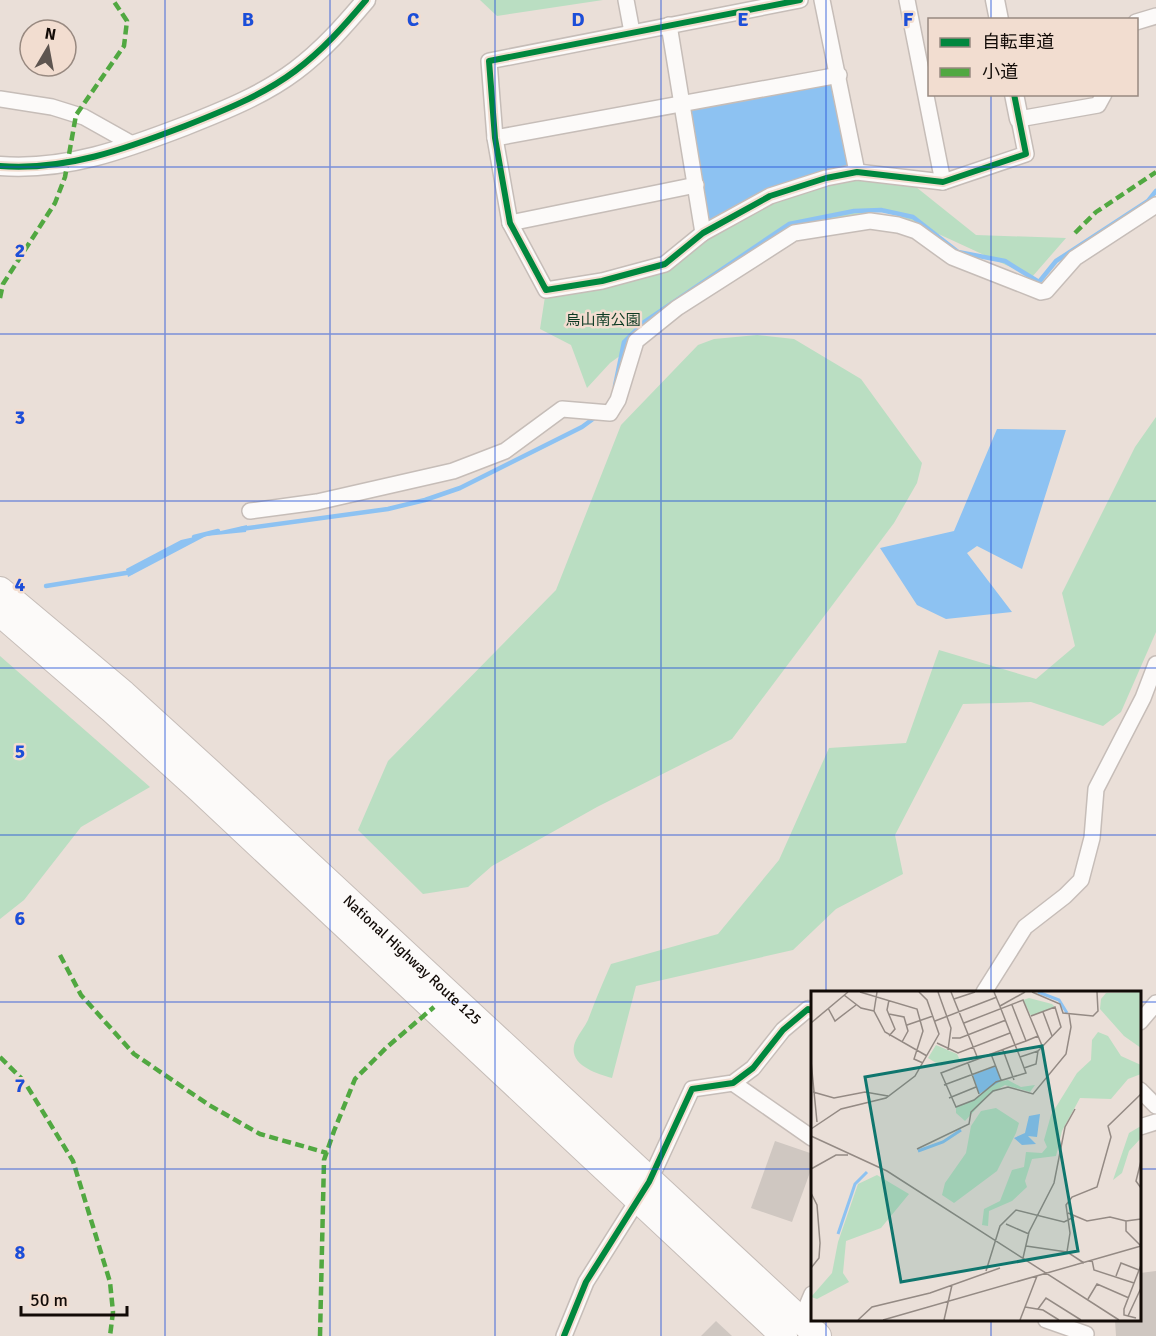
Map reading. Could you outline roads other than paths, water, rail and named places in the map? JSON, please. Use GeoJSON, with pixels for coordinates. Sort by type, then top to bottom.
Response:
{"type":"FeatureCollection","features":[{"type":"Feature","properties":{"kind":"highway","name":"National Highway Route 125"},"geometry":{"type":"LineString","coordinates":[[0,590],[124,694],[214,776],[644,1190]]}},
{"type":"Feature","properties":{"kind":"highway","name":"National Highway Route 125"},"geometry":{"type":"LineString","coordinates":[[0,614],[130,726],[801,1331]]}},
{"type":"Feature","properties":{"kind":"street"},"geometry":{"type":"LineString","coordinates":[[0,166],[36,167],[87,160],[134,145],[244,101],[293,73],[321,50],[366,0]]}},
{"type":"Feature","properties":{"kind":"street"},"geometry":{"type":"LineString","coordinates":[[626,0],[632,32]]}},
{"type":"Feature","properties":{"kind":"street"},"geometry":{"type":"LineString","coordinates":[[800,0],[737,6],[669,25],[489,61],[495,138],[510,223],[546,290],[602,281],[665,264],[703,233],[770,196],[826,178],[857,172],[943,182],[1026,154],[1014,96]]}},
{"type":"Feature","properties":{"kind":"street"},"geometry":{"type":"LineString","coordinates":[[822,0],[857,172]]}},
{"type":"Feature","properties":{"kind":"street"},"geometry":{"type":"LineString","coordinates":[[907,0],[943,182]]}},
{"type":"Feature","properties":{"kind":"street"},"geometry":{"type":"LineString","coordinates":[[995,0],[999,18]]}},
{"type":"Feature","properties":{"kind":"street"},"geometry":{"type":"LineString","coordinates":[[1138,21],[1156,16]]}},
{"type":"Feature","properties":{"kind":"street"},"geometry":{"type":"LineString","coordinates":[[669,25],[703,233]]}},
{"type":"Feature","properties":{"kind":"street"},"geometry":{"type":"LineString","coordinates":[[495,138],[681,102],[839,75]]}},
{"type":"Feature","properties":{"kind":"street"},"geometry":{"type":"LineString","coordinates":[[1019,119],[1098,105],[1103,96]]}},
{"type":"Feature","properties":{"kind":"street"},"geometry":{"type":"LineString","coordinates":[[0,99],[52,107],[84,117],[134,145]]}},
{"type":"Feature","properties":{"kind":"street"},"geometry":{"type":"LineString","coordinates":[[510,223],[696,185]]}},
{"type":"Feature","properties":{"kind":"street"},"geometry":{"type":"LineString","coordinates":[[250,512],[317,502],[453,471],[506,451],[562,409],[610,413],[618,400],[636,341],[676,308],[794,232],[870,220],[898,225],[916,231],[952,257],[1041,292],[1046,291],[1075,258],[1156,205]]}},
{"type":"Feature","properties":{"kind":"street"},"geometry":{"type":"LineString","coordinates":[[985,991],[1025,927],[1065,897],[1081,880],[1092,838],[1096,789],[1143,698],[1156,664]]}},
{"type":"Feature","properties":{"kind":"street"},"geometry":{"type":"LineString","coordinates":[[1141,1021],[1156,1003]]}},
{"type":"Feature","properties":{"kind":"street"},"geometry":{"type":"LineString","coordinates":[[564,1336],[586,1282],[644,1190],[692,1089],[733,1083],[753,1068],[783,1030],[808,1009],[811,1010]]}},
{"type":"Feature","properties":{"kind":"street"},"geometry":{"type":"LineString","coordinates":[[733,1083],[811,1137]]}},
{"type":"Feature","properties":{"kind":"street"},"geometry":{"type":"LineString","coordinates":[[1141,1091],[1156,1106]]}},
{"type":"Feature","properties":{"kind":"street"},"geometry":{"type":"LineString","coordinates":[[1141,1127],[1156,1122]]}},
{"type":"Feature","properties":{"kind":"street"},"geometry":{"type":"LineString","coordinates":[[801,1331],[811,1300]]}},
{"type":"Feature","properties":{"kind":"street"},"geometry":{"type":"LineString","coordinates":[[1050,1321],[1089,1330]]}},
{"type":"Feature","properties":{"kind":"water"},"geometry":{"type":"Polygon","coordinates":[[[841,77],[858,176],[826,178],[708,233],[686,105],[841,77]]]}},
{"type":"Feature","properties":{"kind":"water"},"geometry":{"type":"Polygon","coordinates":[[[997,429],[1066,430],[1022,569],[977,546],[967,553],[1012,612],[946,619],[917,605],[880,548],[954,531],[997,429]]]}},
{"type":"Feature","properties":{"kind":"water"},"geometry":{"type":"Polygon","coordinates":[[[247,525],[246,532],[206,536],[128,577],[126,569],[181,540],[247,525]]]}},
{"type":"Feature","properties":{"kind":"waterway"},"geometry":{"type":"LineString","coordinates":[[615,386],[624,342],[644,322],[789,224],[854,211],[881,210],[913,217],[958,252],[1005,261],[1039,282],[1056,261],[1148,201],[1156,191]]}},
{"type":"Feature","properties":{"kind":"waterway"},"geometry":{"type":"LineString","coordinates":[[241,529],[388,509],[425,500],[460,488],[582,427],[597,416]]}},
{"type":"Feature","properties":{"kind":"waterway"},"geometry":{"type":"LineString","coordinates":[[194,537],[218,531]]}},
{"type":"Feature","properties":{"kind":"waterway"},"geometry":{"type":"LineString","coordinates":[[46,586],[132,572]]}},
{"type":"Feature","properties":{"kind":"park label","name":"烏山南公園"},"geometry":{"type":"Point","coordinates":[603,320]}}]}
